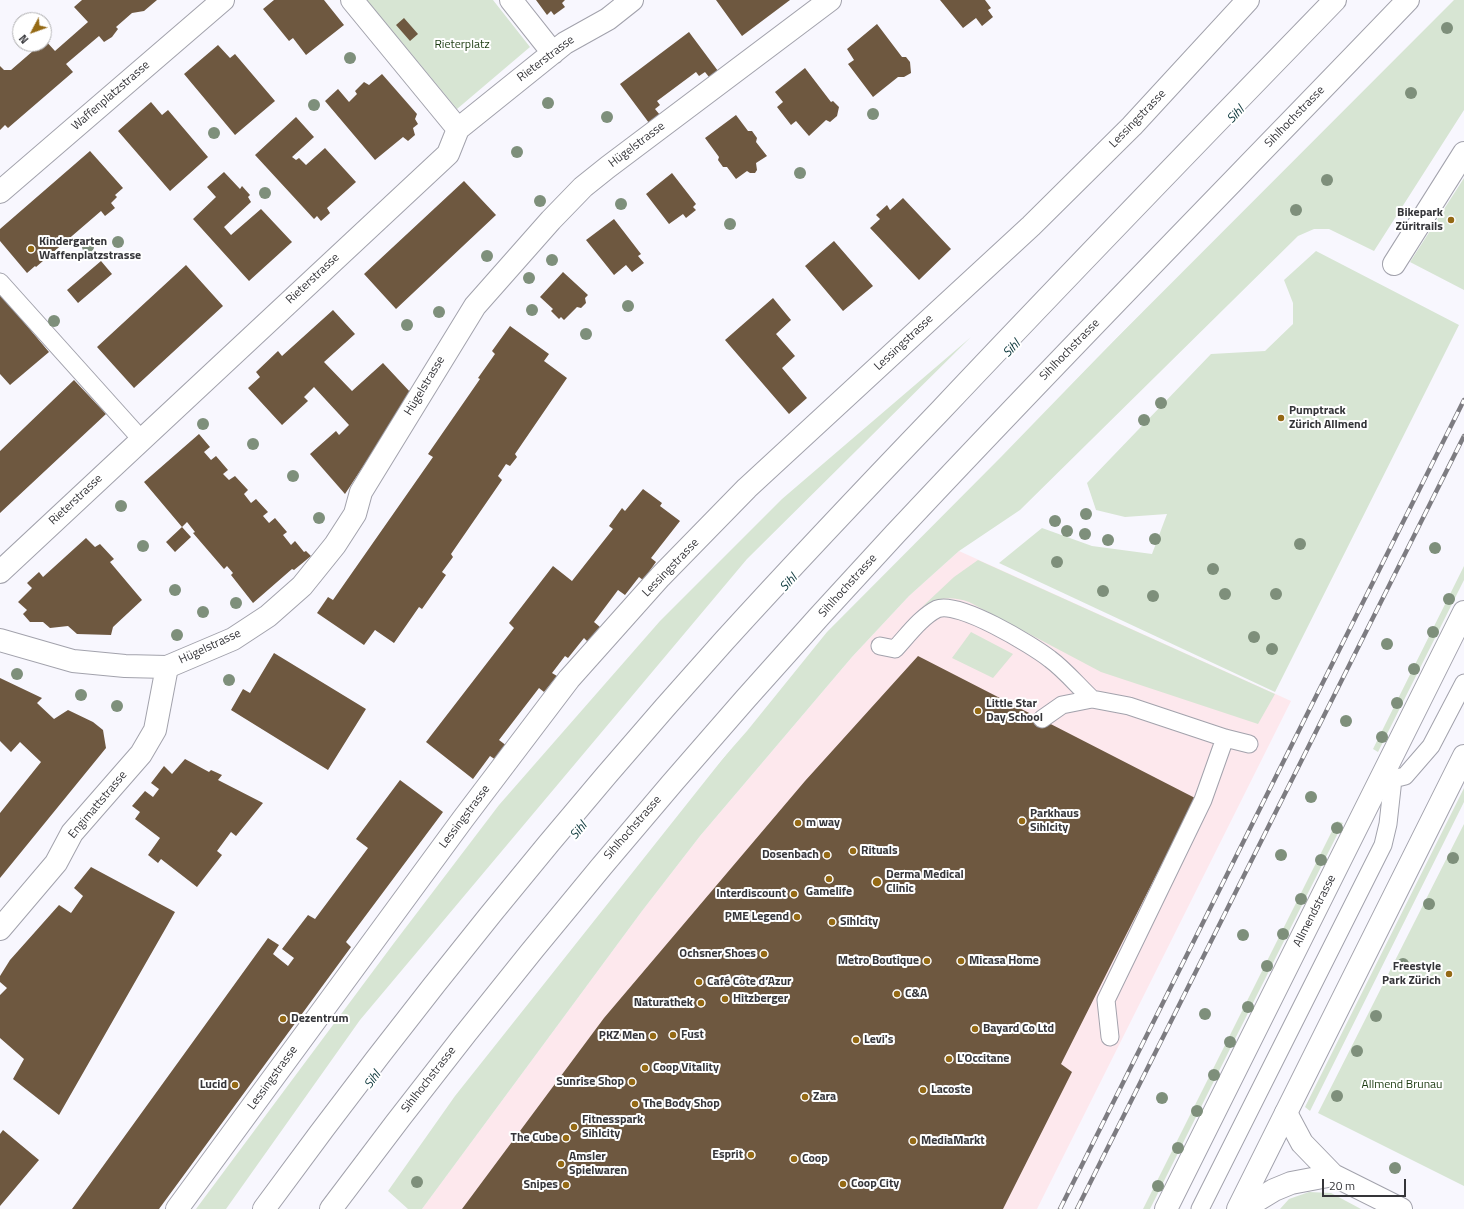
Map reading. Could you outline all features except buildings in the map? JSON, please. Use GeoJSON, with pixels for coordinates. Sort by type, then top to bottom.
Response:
{"type":"FeatureCollection","features":[{"type":"Feature","properties":{"kind":"main road","name":"Waffenplatzstrasse"},"geometry":{"type":"LineString","coordinates":[[0,192],[223,0]]}},
{"type":"Feature","properties":{"kind":"main road"},"geometry":{"type":"LineString","coordinates":[[352,0],[458,129]]}},
{"type":"Feature","properties":{"kind":"main road"},"geometry":{"type":"LineString","coordinates":[[511,0],[553,53]]}},
{"type":"Feature","properties":{"kind":"main road","name":"Rieterstrasse"},"geometry":{"type":"LineString","coordinates":[[0,572],[448,154],[458,129],[565,43],[608,19],[632,0]]}},
{"type":"Feature","properties":{"kind":"main road","name":"Hügelstrasse"},"geometry":{"type":"LineString","coordinates":[[0,640],[73,661],[125,666],[168,667],[233,638],[268,616],[302,586],[335,545],[355,514],[361,492],[475,306],[524,248],[583,187],[830,0]]}},
{"type":"Feature","properties":{"kind":"main road","name":"Lessingstrasse"},"geometry":{"type":"LineString","coordinates":[[177,1209],[463,819],[569,679],[660,577],[747,488],[1031,226],[1132,126],[1248,0]]}},
{"type":"Feature","properties":{"kind":"main road"},"geometry":{"type":"LineString","coordinates":[[264,1209],[340,1105],[451,963],[608,774],[724,641],[848,507],[1086,256],[1335,0]]}},
{"type":"Feature","properties":{"kind":"main road","name":"Sihlhochstrasse"},"geometry":{"type":"LineString","coordinates":[[331,1209],[446,1058],[580,891],[690,762],[892,537],[973,451],[1408,0]]}},
{"type":"Feature","properties":{"kind":"main road"},"geometry":{"type":"LineString","coordinates":[[1394,264],[1464,153]]}},
{"type":"Feature","properties":{"kind":"main road","name":"Allmendstrasse"},"geometry":{"type":"LineString","coordinates":[[1166,1209],[1464,612]]}},
{"type":"Feature","properties":{"kind":"main road","name":"Engimattstrasse"},"geometry":{"type":"LineString","coordinates":[[0,930],[56,863],[72,833],[141,754],[155,730],[168,667]]}},
{"type":"Feature","properties":{"kind":"main road"},"geometry":{"type":"LineString","coordinates":[[1238,1209],[1464,756]]}},
{"type":"Feature","properties":{"kind":"main road"},"geometry":{"type":"LineString","coordinates":[[1286,1113],[1302,1143],[1333,1175],[1400,1209]]}},
{"type":"Feature","properties":{"kind":"main road"},"geometry":{"type":"LineString","coordinates":[[1243,1209],[1274,1190],[1291,1183],[1333,1175]]}},
{"type":"Feature","properties":{"kind":"lane"},"geometry":{"type":"LineString","coordinates":[[0,282],[141,439]]}},
{"type":"Feature","properties":{"kind":"lane"},"geometry":{"type":"LineString","coordinates":[[880,646],[895,648],[926,616],[939,608],[964,611],[1018,638],[1050,659],[1092,699]]}},
{"type":"Feature","properties":{"kind":"lane"},"geometry":{"type":"LineString","coordinates":[[1200,1209],[1384,845],[1393,779],[1405,776],[1431,746],[1464,683]]}},
{"type":"Feature","properties":{"kind":"lane"},"geometry":{"type":"LineString","coordinates":[[1042,719],[1062,705],[1092,699],[1129,706],[1225,738],[1249,744]]}},
{"type":"Feature","properties":{"kind":"lane"},"geometry":{"type":"LineString","coordinates":[[1110,1037],[1106,1000],[1203,800],[1225,738]]}},
{"type":"Feature","properties":{"kind":"shaded area","name":"Sihlcity"},"geometry":{"type":"Polygon","coordinates":[[[959,551],[1291,701],[1037,1209],[422,1209],[642,911],[700,836],[852,657],[909,596],[959,551]]]}},
{"type":"Feature","properties":{"kind":"green space","name":"Rieterplatz"},"geometry":{"type":"Polygon","coordinates":[[[367,0],[493,0],[530,47],[457,109],[367,0]]]}},
{"type":"Feature","properties":{"kind":"green space"},"geometry":{"type":"Polygon","coordinates":[[[1454,0],[1464,0],[1464,110],[1374,251],[1329,229],[1314,229],[1298,236],[1020,510],[959,551],[909,596],[852,657],[700,836],[642,911],[422,1209],[408,1209],[388,1191],[455,1096],[825,630],[1454,0]]]}},
{"type":"Feature","properties":{"kind":"green space","name":"Bikepark Züritrails"},"geometry":{"type":"Polygon","coordinates":[[[1464,178],[1464,290],[1410,262],[1464,178]]]}},
{"type":"Feature","properties":{"kind":"green space","name":"Pumptrack Zürich Allmend"},"geometry":{"type":"Polygon","coordinates":[[[1316,251],[1459,325],[1275,692],[999,563],[1042,528],[1092,546],[1152,554],[1167,514],[1125,517],[1096,510],[1087,483],[1211,354],[1265,351],[1293,324],[1293,303],[1284,280],[1316,251]]]}},
{"type":"Feature","properties":{"kind":"green space"},"geometry":{"type":"Polygon","coordinates":[[[971,337],[747,559],[360,1020],[226,1209],[196,1209],[499,805],[660,621],[782,499],[971,337]]]}},
{"type":"Feature","properties":{"kind":"green space"},"geometry":{"type":"Polygon","coordinates":[[[978,560],[1275,694],[1258,724],[1101,672],[969,602],[945,598],[939,599],[922,607],[954,577],[978,560]]]}},
{"type":"Feature","properties":{"kind":"green space"},"geometry":{"type":"Polygon","coordinates":[[[1464,566],[1464,580],[1378,752],[1373,749],[1464,566]]]}},
{"type":"Feature","properties":{"kind":"green space"},"geometry":{"type":"Polygon","coordinates":[[[971,632],[1013,654],[993,678],[952,658],[971,632]]]}},
{"type":"Feature","properties":{"kind":"green space"},"geometry":{"type":"Polygon","coordinates":[[[1464,788],[1464,802],[1310,1111],[1305,1107],[1464,788]]]}},
{"type":"Feature","properties":{"kind":"green space"},"geometry":{"type":"Polygon","coordinates":[[[1337,821],[1343,823],[1150,1209],[1143,1209],[1337,821]]]}},
{"type":"Feature","properties":{"kind":"green space","name":"Allmend Brunau"},"geometry":{"type":"Polygon","coordinates":[[[1464,824],[1464,1186],[1318,1113],[1464,824]]]}},
{"type":"Feature","properties":{"kind":"green space"},"geometry":{"type":"Polygon","coordinates":[[[1309,1192],[1331,1193],[1361,1209],[1280,1209],[1289,1199],[1309,1192]]]}},
{"type":"Feature","properties":{"kind":"pier"},"geometry":{"type":"Polygon","coordinates":[[[1300,0],[1444,0],[1001,457],[827,632],[747,731],[668,821],[525,995],[360,1209],[235,1209],[330,1081],[429,954],[627,716],[818,504],[1300,0]]]}},
{"type":"Feature","properties":{"kind":"railway"},"geometry":{"type":"LineString","coordinates":[[1060,1209],[1464,400]]}},
{"type":"Feature","properties":{"kind":"railway"},"geometry":{"type":"LineString","coordinates":[[1077,1209],[1464,436]]}},
{"type":"Feature","properties":{"kind":"place","name":"Bikepark Züritrails"},"geometry":{"type":"Point","coordinates":[1451,220]}},
{"type":"Feature","properties":{"kind":"place","name":"Kindergarten Waffenplatzstrasse"},"geometry":{"type":"Point","coordinates":[31,249]}},
{"type":"Feature","properties":{"kind":"place","name":"Pumptrack Zürich Allmend"},"geometry":{"type":"Point","coordinates":[1281,418]}},
{"type":"Feature","properties":{"kind":"place","name":"Little Star Day School"},"geometry":{"type":"Point","coordinates":[978,711]}},
{"type":"Feature","properties":{"kind":"place","name":"Parkhaus Sihlcity"},"geometry":{"type":"Point","coordinates":[1022,821]}},
{"type":"Feature","properties":{"kind":"place","name":"m way"},"geometry":{"type":"Point","coordinates":[798,823]}},
{"type":"Feature","properties":{"kind":"place","name":"Rituals"},"geometry":{"type":"Point","coordinates":[853,851]}},
{"type":"Feature","properties":{"kind":"place","name":"Dosenbach"},"geometry":{"type":"Point","coordinates":[827,855]}},
{"type":"Feature","properties":{"kind":"place","name":"Gamelife"},"geometry":{"type":"Point","coordinates":[829,879]}},
{"type":"Feature","properties":{"kind":"place","name":"Derma Medical Clinic"},"geometry":{"type":"Point","coordinates":[877,882]}},
{"type":"Feature","properties":{"kind":"place","name":"Interdiscount"},"geometry":{"type":"Point","coordinates":[794,894]}},
{"type":"Feature","properties":{"kind":"place","name":"PME Legend"},"geometry":{"type":"Point","coordinates":[797,917]}},
{"type":"Feature","properties":{"kind":"place","name":"Sihlcity"},"geometry":{"type":"Point","coordinates":[832,922]}},
{"type":"Feature","properties":{"kind":"place","name":"Ochsner Shoes"},"geometry":{"type":"Point","coordinates":[764,954]}},
{"type":"Feature","properties":{"kind":"place","name":"Metro Boutique"},"geometry":{"type":"Point","coordinates":[927,961]}},
{"type":"Feature","properties":{"kind":"place","name":"Micasa Home"},"geometry":{"type":"Point","coordinates":[961,961]}},
{"type":"Feature","properties":{"kind":"place","name":"Freestyle Park Zürich"},"geometry":{"type":"Point","coordinates":[1449,974]}},
{"type":"Feature","properties":{"kind":"place","name":"Café Côte d’Azur"},"geometry":{"type":"Point","coordinates":[699,982]}},
{"type":"Feature","properties":{"kind":"place","name":"C&A"},"geometry":{"type":"Point","coordinates":[897,994]}},
{"type":"Feature","properties":{"kind":"place","name":"Hitzberger"},"geometry":{"type":"Point","coordinates":[725,999]}},
{"type":"Feature","properties":{"kind":"place","name":"Naturathek"},"geometry":{"type":"Point","coordinates":[701,1003]}},
{"type":"Feature","properties":{"kind":"place","name":"Dezentrum"},"geometry":{"type":"Point","coordinates":[283,1019]}},
{"type":"Feature","properties":{"kind":"place","name":"Bayard Co Ltd"},"geometry":{"type":"Point","coordinates":[975,1029]}},
{"type":"Feature","properties":{"kind":"place","name":"Fust"},"geometry":{"type":"Point","coordinates":[673,1035]}},
{"type":"Feature","properties":{"kind":"place","name":"PKZ Men"},"geometry":{"type":"Point","coordinates":[653,1036]}},
{"type":"Feature","properties":{"kind":"place","name":"Levi's"},"geometry":{"type":"Point","coordinates":[856,1040]}},
{"type":"Feature","properties":{"kind":"place","name":"L'Occitane"},"geometry":{"type":"Point","coordinates":[949,1059]}},
{"type":"Feature","properties":{"kind":"place","name":"Coop Vitality"},"geometry":{"type":"Point","coordinates":[645,1068]}},
{"type":"Feature","properties":{"kind":"place","name":"Sunrise Shop"},"geometry":{"type":"Point","coordinates":[632,1082]}},
{"type":"Feature","properties":{"kind":"place","name":"Lucid"},"geometry":{"type":"Point","coordinates":[235,1085]}},
{"type":"Feature","properties":{"kind":"place","name":"Lacoste"},"geometry":{"type":"Point","coordinates":[923,1090]}},
{"type":"Feature","properties":{"kind":"place","name":"Zara"},"geometry":{"type":"Point","coordinates":[805,1097]}},
{"type":"Feature","properties":{"kind":"place","name":"The Body Shop"},"geometry":{"type":"Point","coordinates":[635,1104]}},
{"type":"Feature","properties":{"kind":"place","name":"Fitnesspark Sihlcity"},"geometry":{"type":"Point","coordinates":[574,1127]}},
{"type":"Feature","properties":{"kind":"place","name":"The Cube"},"geometry":{"type":"Point","coordinates":[566,1138]}},
{"type":"Feature","properties":{"kind":"place","name":"MediaMarkt"},"geometry":{"type":"Point","coordinates":[913,1141]}},
{"type":"Feature","properties":{"kind":"place","name":"Esprit"},"geometry":{"type":"Point","coordinates":[751,1155]}},
{"type":"Feature","properties":{"kind":"place","name":"Coop"},"geometry":{"type":"Point","coordinates":[794,1159]}},
{"type":"Feature","properties":{"kind":"place","name":"Amsler Spielwaren"},"geometry":{"type":"Point","coordinates":[561,1164]}},
{"type":"Feature","properties":{"kind":"place","name":"Coop City"},"geometry":{"type":"Point","coordinates":[843,1184]}},
{"type":"Feature","properties":{"kind":"place","name":"Snipes"},"geometry":{"type":"Point","coordinates":[566,1185]}},
{"type":"Feature","properties":{"kind":"water label","name":"Sihl"},"geometry":{"type":"Point","coordinates":[1236,115]}},
{"type":"Feature","properties":{"kind":"water label","name":"Sihl"},"geometry":{"type":"Point","coordinates":[1012,349]}},
{"type":"Feature","properties":{"kind":"water label","name":"Sihl"},"geometry":{"type":"Point","coordinates":[789,583]}},
{"type":"Feature","properties":{"kind":"water label","name":"Sihl"},"geometry":{"type":"Point","coordinates":[579,831]}},
{"type":"Feature","properties":{"kind":"water label","name":"Sihl"},"geometry":{"type":"Point","coordinates":[373,1080]}}]}
